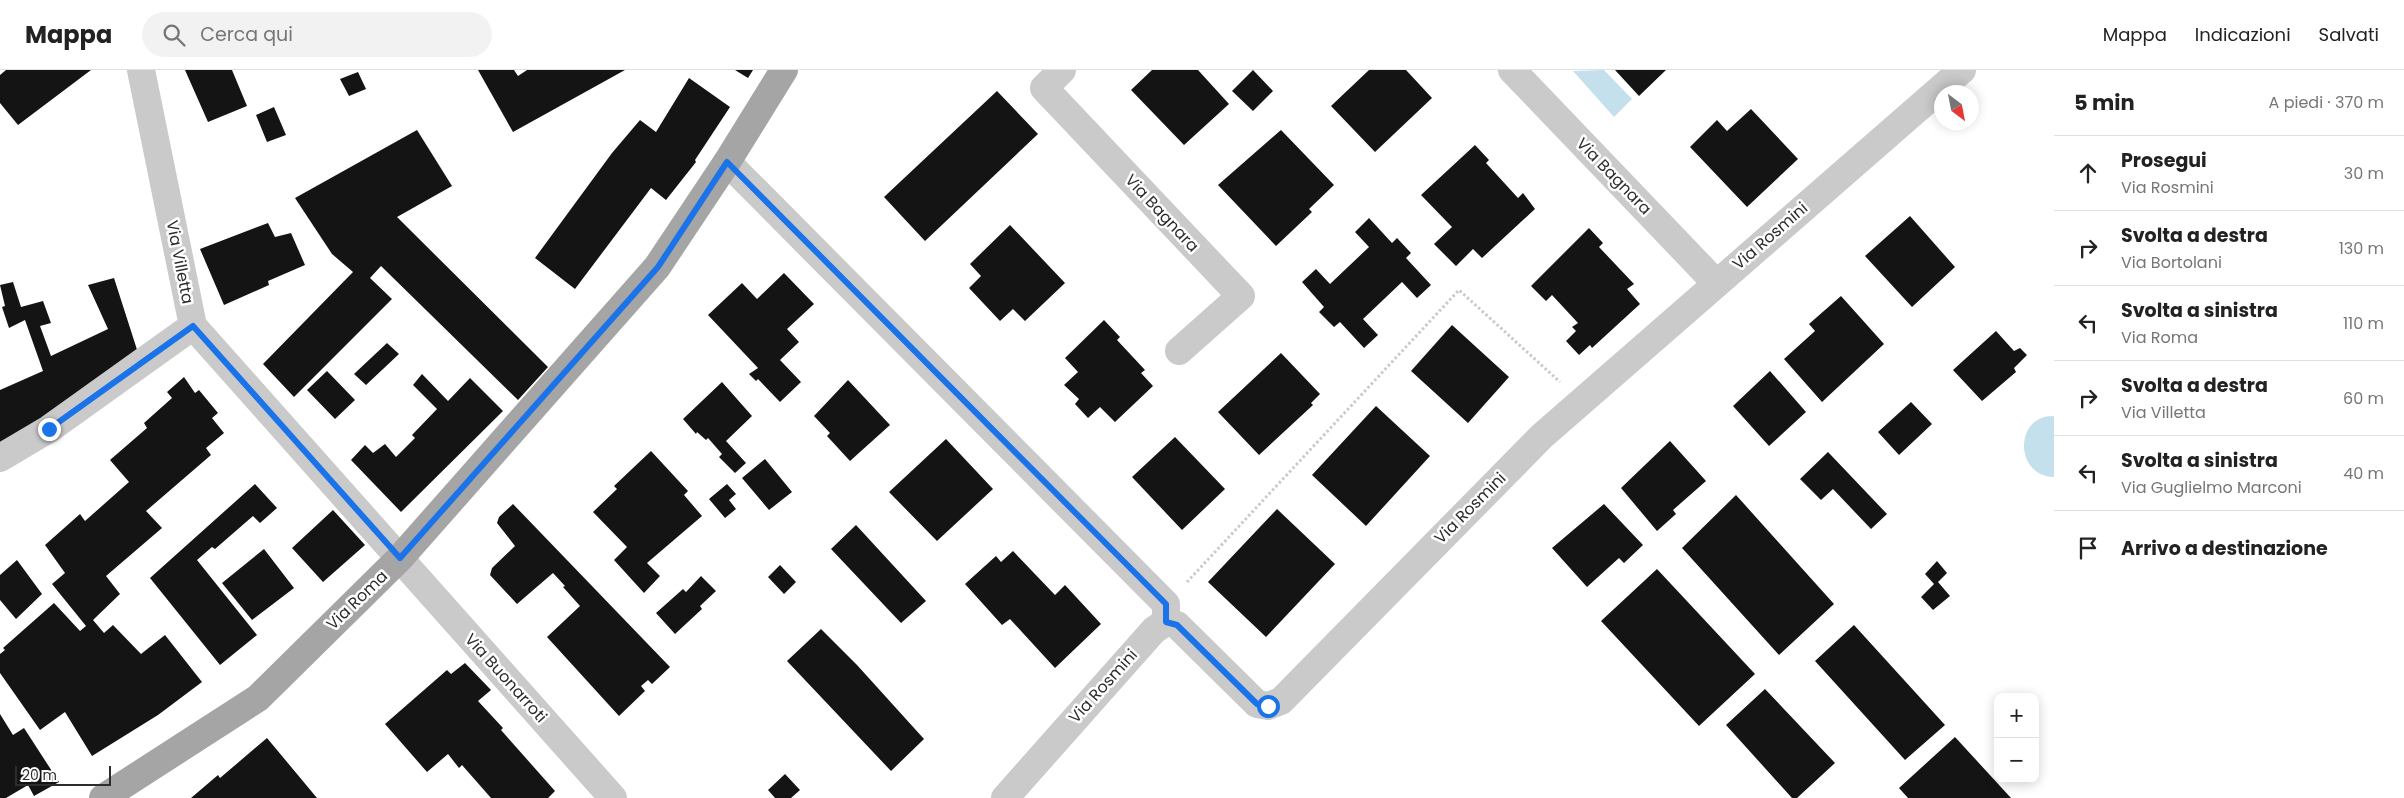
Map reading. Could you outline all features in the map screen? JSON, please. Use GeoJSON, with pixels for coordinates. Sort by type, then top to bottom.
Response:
{"type":"FeatureCollection","features":[{"type":"Feature","properties":{"kind":"main road","name":"Via Roma"},"geometry":{"type":"LineString","coordinates":[[103,798],[258,698],[400,558],[658,267],[727,162],[784,70]]}},
{"type":"Feature","properties":{"kind":"street","name":"Via Villetta"},"geometry":{"type":"LineString","coordinates":[[141,70],[193,326],[400,558]]}},
{"type":"Feature","properties":{"kind":"street","name":"Via Bagnara"},"geometry":{"type":"LineString","coordinates":[[1062,70],[1044,88],[1241,296],[1179,351]]}},
{"type":"Feature","properties":{"kind":"street","name":"Via Bagnara"},"geometry":{"type":"LineString","coordinates":[[1512,70],[1716,283]]}},
{"type":"Feature","properties":{"kind":"street","name":"Via Rosmini"},"geometry":{"type":"LineString","coordinates":[[1005,798],[1154,630],[1166,613],[1257,704],[1268,706],[1281,701],[1542,436],[1962,70]]}},
{"type":"Feature","properties":{"kind":"street"},"geometry":{"type":"LineString","coordinates":[[727,162],[1166,613]]}},
{"type":"Feature","properties":{"kind":"street"},"geometry":{"type":"LineString","coordinates":[[0,458],[49,429],[193,326]]}},
{"type":"Feature","properties":{"kind":"street","name":"Via Buonarroti"},"geometry":{"type":"LineString","coordinates":[[400,558],[613,798]]}},
{"type":"Feature","properties":{"kind":"path"},"geometry":{"type":"LineString","coordinates":[[1166,613],[1459,290],[1582,401]]}},
{"type":"Feature","properties":{"kind":"water"},"geometry":{"type":"Polygon","coordinates":[[[1604,70],[1632,99],[1614,117],[1573,71],[1604,70]]]}},
{"type":"Feature","properties":{"kind":"water"},"geometry":{"type":"Polygon","coordinates":[[[2054,416],[2054,477],[2041,474],[2032,467],[2026,457],[2024,446],[2026,435],[2032,425],[2041,418],[2054,416]]]}},
{"type":"Feature","properties":{"kind":"building"},"geometry":{"type":"Polygon","coordinates":[[[6,70],[91,70],[18,125],[0,103],[0,75],[6,70]]]}},
{"type":"Feature","properties":{"kind":"building"},"geometry":{"type":"Polygon","coordinates":[[[185,70],[232,70],[247,106],[208,122],[185,70]]]}},
{"type":"Feature","properties":{"kind":"building"},"geometry":{"type":"Polygon","coordinates":[[[478,70],[514,70],[518,76],[527,70],[625,70],[513,132],[478,70]]]}},
{"type":"Feature","properties":{"kind":"building"},"geometry":{"type":"Polygon","coordinates":[[[735,70],[753,70],[748,78],[735,70]]]}},
{"type":"Feature","properties":{"kind":"building"},"geometry":{"type":"Polygon","coordinates":[[[1152,70],[1198,70],[1229,104],[1184,145],[1131,90],[1152,70]]]}},
{"type":"Feature","properties":{"kind":"building"},"geometry":{"type":"Polygon","coordinates":[[[1253,70],[1273,91],[1253,111],[1232,91],[1253,70]]]}},
{"type":"Feature","properties":{"kind":"building"},"geometry":{"type":"Polygon","coordinates":[[[1369,70],[1406,70],[1432,98],[1375,152],[1331,106],[1369,70]]]}},
{"type":"Feature","properties":{"kind":"building"},"geometry":{"type":"Polygon","coordinates":[[[1615,70],[1666,70],[1639,96],[1615,70]]]}},
{"type":"Feature","properties":{"kind":"building"},"geometry":{"type":"Polygon","coordinates":[[[358,72],[366,89],[349,96],[340,79],[358,72]]]}},
{"type":"Feature","properties":{"kind":"building"},"geometry":{"type":"Polygon","coordinates":[[[689,78],[730,107],[695,160],[696,162],[666,200],[651,188],[575,289],[535,258],[612,153],[640,120],[656,132],[689,78]]]}},
{"type":"Feature","properties":{"kind":"building"},"geometry":{"type":"Polygon","coordinates":[[[997,91],[1038,134],[925,241],[884,197],[997,91]]]}},
{"type":"Feature","properties":{"kind":"building"},"geometry":{"type":"Polygon","coordinates":[[[274,107],[286,135],[267,142],[256,115],[274,107]]]}},
{"type":"Feature","properties":{"kind":"building"},"geometry":{"type":"Polygon","coordinates":[[[1751,109],[1798,159],[1747,207],[1690,147],[1717,120],[1727,131],[1751,109]]]}},
{"type":"Feature","properties":{"kind":"building"},"geometry":{"type":"Polygon","coordinates":[[[417,130],[452,186],[397,217],[548,367],[518,400],[381,266],[370,278],[392,299],[294,397],[263,364],[353,272],[332,254],[295,198],[417,130]]]}},
{"type":"Feature","properties":{"kind":"building"},"geometry":{"type":"Polygon","coordinates":[[[1281,130],[1334,185],[1309,209],[1312,212],[1276,246],[1218,185],[1281,130]]]}},
{"type":"Feature","properties":{"kind":"building"},"geometry":{"type":"Polygon","coordinates":[[[1475,145],[1489,160],[1486,163],[1518,198],[1523,193],[1535,209],[1482,258],[1473,249],[1456,266],[1434,244],[1452,227],[1421,195],[1475,145]]]}},
{"type":"Feature","properties":{"kind":"building"},"geometry":{"type":"Polygon","coordinates":[[[1910,216],[1955,267],[1912,307],[1865,256],[1910,216]]]}},
{"type":"Feature","properties":{"kind":"building"},"geometry":{"type":"Polygon","coordinates":[[[1369,218],[1392,243],[1397,238],[1411,253],[1406,258],[1431,285],[1417,298],[1402,282],[1363,319],[1378,335],[1364,348],[1340,322],[1334,327],[1319,312],[1324,307],[1302,282],[1316,269],[1330,284],[1369,247],[1355,232],[1369,218]]]}},
{"type":"Feature","properties":{"kind":"building"},"geometry":{"type":"Polygon","coordinates":[[[268,223],[275,237],[291,233],[305,265],[268,281],[269,285],[224,305],[200,249],[268,223]]]}},
{"type":"Feature","properties":{"kind":"building"},"geometry":{"type":"Polygon","coordinates":[[[1010,225],[1065,283],[1025,321],[1013,309],[1000,321],[969,288],[981,276],[970,264],[1010,225]]]}},
{"type":"Feature","properties":{"kind":"building"},"geometry":{"type":"Polygon","coordinates":[[[1589,228],[1603,243],[1599,247],[1634,284],[1627,289],[1640,304],[1592,348],[1590,345],[1579,355],[1566,341],[1576,331],[1572,327],[1578,323],[1552,295],[1546,301],[1531,286],[1589,228]]]}},
{"type":"Feature","properties":{"kind":"building"},"geometry":{"type":"Polygon","coordinates":[[[784,273],[814,304],[787,329],[799,342],[780,360],[801,382],[780,402],[758,379],[756,381],[749,374],[758,368],[708,315],[742,283],[757,299],[784,273]]]}},
{"type":"Feature","properties":{"kind":"building"},"geometry":{"type":"Polygon","coordinates":[[[114,278],[140,359],[0,447],[0,390],[43,371],[25,320],[9,328],[2,307],[5,306],[0,285],[13,282],[21,307],[43,301],[51,323],[40,326],[51,356],[108,329],[88,285],[114,278]]]}},
{"type":"Feature","properties":{"kind":"building"},"geometry":{"type":"Polygon","coordinates":[[[1841,296],[1884,344],[1822,402],[1784,359],[1815,331],[1809,324],[1841,296]]]}},
{"type":"Feature","properties":{"kind":"building"},"geometry":{"type":"Polygon","coordinates":[[[1104,320],[1120,337],[1117,340],[1145,370],[1141,373],[1153,386],[1115,422],[1100,407],[1088,418],[1075,404],[1079,399],[1064,385],[1078,372],[1065,358],[1104,320]]]}},
{"type":"Feature","properties":{"kind":"building"},"geometry":{"type":"Polygon","coordinates":[[[1452,325],[1509,377],[1468,423],[1411,371],[1452,325]]]}},
{"type":"Feature","properties":{"kind":"building"},"geometry":{"type":"Polygon","coordinates":[[[1996,331],[2014,351],[2020,348],[2027,355],[2014,368],[2016,372],[1982,401],[1953,370],[1996,331]]]}},
{"type":"Feature","properties":{"kind":"building"},"geometry":{"type":"Polygon","coordinates":[[[387,343],[399,354],[366,385],[354,374],[387,343]]]}},
{"type":"Feature","properties":{"kind":"building"},"geometry":{"type":"Polygon","coordinates":[[[1281,353],[1320,394],[1311,403],[1313,405],[1259,455],[1218,412],[1281,353]]]}},
{"type":"Feature","properties":{"kind":"building"},"geometry":{"type":"Polygon","coordinates":[[[327,371],[355,400],[335,419],[307,390],[327,371]]]}},
{"type":"Feature","properties":{"kind":"building"},"geometry":{"type":"Polygon","coordinates":[[[1770,371],[1806,412],[1769,446],[1733,406],[1770,371]]]}},
{"type":"Feature","properties":{"kind":"building"},"geometry":{"type":"Polygon","coordinates":[[[422,374],[448,401],[470,378],[503,411],[401,512],[351,460],[365,445],[373,453],[385,444],[396,457],[415,438],[412,435],[437,409],[413,385],[422,374]]]}},
{"type":"Feature","properties":{"kind":"building"},"geometry":{"type":"Polygon","coordinates":[[[184,377],[195,393],[199,390],[218,413],[212,418],[224,433],[206,448],[211,455],[146,511],[162,528],[106,576],[120,594],[93,620],[104,633],[113,625],[141,654],[165,635],[202,682],[158,715],[92,756],[65,712],[40,730],[0,673],[0,654],[5,650],[3,648],[54,603],[80,631],[86,626],[52,584],[65,573],[45,545],[80,514],[85,521],[129,482],[110,460],[147,428],[144,423],[172,398],[167,392],[184,377]]]}},
{"type":"Feature","properties":{"kind":"building"},"geometry":{"type":"Polygon","coordinates":[[[848,380],[890,425],[850,461],[827,436],[830,433],[814,416],[848,380]]]}},
{"type":"Feature","properties":{"kind":"building"},"geometry":{"type":"Polygon","coordinates":[[[722,382],[752,416],[726,441],[746,463],[735,473],[719,457],[722,454],[708,438],[706,440],[697,432],[696,434],[683,419],[722,382]]]}},
{"type":"Feature","properties":{"kind":"building"},"geometry":{"type":"Polygon","coordinates":[[[1911,402],[1932,424],[1899,455],[1878,432],[1911,402]]]}},
{"type":"Feature","properties":{"kind":"building"},"geometry":{"type":"Polygon","coordinates":[[[1376,406],[1430,456],[1366,526],[1312,475],[1376,406]]]}},
{"type":"Feature","properties":{"kind":"building"},"geometry":{"type":"Polygon","coordinates":[[[1175,437],[1225,489],[1182,530],[1132,477],[1175,437]]]}},
{"type":"Feature","properties":{"kind":"building"},"geometry":{"type":"Polygon","coordinates":[[[946,439],[993,489],[937,541],[889,492],[946,439]]]}},
{"type":"Feature","properties":{"kind":"building"},"geometry":{"type":"Polygon","coordinates":[[[1670,441],[1706,481],[1673,510],[1676,514],[1657,531],[1621,488],[1670,441]]]}},
{"type":"Feature","properties":{"kind":"building"},"geometry":{"type":"Polygon","coordinates":[[[651,451],[688,491],[684,495],[702,516],[647,563],[660,576],[644,593],[614,560],[627,547],[593,512],[617,489],[614,486],[651,451]]]}},
{"type":"Feature","properties":{"kind":"building"},"geometry":{"type":"Polygon","coordinates":[[[1828,452],[1887,514],[1871,529],[1833,489],[1821,500],[1800,479],[1828,452]]]}},
{"type":"Feature","properties":{"kind":"building"},"geometry":{"type":"Polygon","coordinates":[[[765,459],[792,492],[769,510],[742,478],[765,459]]]}},
{"type":"Feature","properties":{"kind":"building"},"geometry":{"type":"Polygon","coordinates":[[[255,484],[277,508],[260,523],[253,516],[215,549],[212,547],[197,560],[257,635],[220,665],[150,578],[255,484]]]}},
{"type":"Feature","properties":{"kind":"building"},"geometry":{"type":"Polygon","coordinates":[[[727,484],[736,494],[729,500],[736,509],[725,518],[709,499],[727,484]]]}},
{"type":"Feature","properties":{"kind":"building"},"geometry":{"type":"Polygon","coordinates":[[[1736,495],[1834,604],[1779,655],[1682,548],[1736,495]]]}},
{"type":"Feature","properties":{"kind":"building"},"geometry":{"type":"Polygon","coordinates":[[[513,504],[670,667],[652,684],[648,680],[641,686],[645,691],[619,716],[547,637],[580,606],[563,587],[565,586],[553,573],[517,604],[490,575],[492,568],[515,546],[497,523],[499,517],[513,504]]]}},
{"type":"Feature","properties":{"kind":"building"},"geometry":{"type":"Polygon","coordinates":[[[1604,504],[1643,545],[1624,563],[1619,558],[1587,587],[1552,548],[1604,504]]]}},
{"type":"Feature","properties":{"kind":"building"},"geometry":{"type":"Polygon","coordinates":[[[1277,509],[1335,564],[1266,637],[1208,582],[1277,509]]]}},
{"type":"Feature","properties":{"kind":"building"},"geometry":{"type":"Polygon","coordinates":[[[333,510],[365,545],[323,582],[292,548],[333,510]]]}},
{"type":"Feature","properties":{"kind":"building"},"geometry":{"type":"Polygon","coordinates":[[[856,525],[926,601],[901,623],[831,549],[856,525]]]}},
{"type":"Feature","properties":{"kind":"building"},"geometry":{"type":"Polygon","coordinates":[[[264,549],[294,588],[252,620],[222,583],[264,549]]]}},
{"type":"Feature","properties":{"kind":"building"},"geometry":{"type":"Polygon","coordinates":[[[1013,551],[1055,595],[1065,585],[1101,624],[1055,668],[1010,619],[1002,625],[965,584],[996,556],[1001,562],[1013,551]]]}},
{"type":"Feature","properties":{"kind":"building"},"geometry":{"type":"Polygon","coordinates":[[[17,560],[42,594],[16,619],[0,600],[0,575],[17,560]]]}},
{"type":"Feature","properties":{"kind":"building"},"geometry":{"type":"Polygon","coordinates":[[[1937,561],[1947,573],[1938,582],[1950,596],[1933,610],[1921,597],[1934,584],[1925,574],[1937,561]]]}},
{"type":"Feature","properties":{"kind":"building"},"geometry":{"type":"Polygon","coordinates":[[[780,565],[796,582],[784,594],[768,577],[780,565]]]}},
{"type":"Feature","properties":{"kind":"building"},"geometry":{"type":"Polygon","coordinates":[[[1657,569],[1755,674],[1699,726],[1601,621],[1657,569]]]}},
{"type":"Feature","properties":{"kind":"building"},"geometry":{"type":"Polygon","coordinates":[[[701,576],[716,591],[700,606],[702,609],[675,634],[656,613],[683,589],[686,592],[701,576]]]}},
{"type":"Feature","properties":{"kind":"building"},"geometry":{"type":"Polygon","coordinates":[[[1854,625],[1945,725],[1905,760],[1815,661],[1854,625]]]}},
{"type":"Feature","properties":{"kind":"building"},"geometry":{"type":"Polygon","coordinates":[[[821,629],[857,665],[924,739],[891,771],[787,661],[821,629]]]}},
{"type":"Feature","properties":{"kind":"building"},"geometry":{"type":"Polygon","coordinates":[[[465,663],[491,690],[478,701],[555,791],[548,798],[491,798],[462,765],[459,768],[448,754],[427,772],[385,724],[447,670],[451,674],[465,663]]]}},
{"type":"Feature","properties":{"kind":"building"},"geometry":{"type":"Polygon","coordinates":[[[1765,689],[1835,763],[1797,798],[1792,798],[1726,725],[1765,689]]]}},
{"type":"Feature","properties":{"kind":"building"},"geometry":{"type":"Polygon","coordinates":[[[0,714],[13,735],[24,728],[59,782],[34,796],[28,785],[6,798],[0,798],[0,714]]]}},
{"type":"Feature","properties":{"kind":"building"},"geometry":{"type":"Polygon","coordinates":[[[1955,737],[1994,779],[1994,783],[1997,783],[2011,798],[1908,798],[1899,788],[1955,737]]]}},
{"type":"Feature","properties":{"kind":"building"},"geometry":{"type":"Polygon","coordinates":[[[267,738],[317,798],[191,798],[218,775],[220,778],[267,738]]]}},
{"type":"Feature","properties":{"kind":"building"},"geometry":{"type":"Polygon","coordinates":[[[785,774],[800,790],[791,798],[775,798],[768,790],[785,774]]]}},
{"type":"Feature","properties":{"kind":"route"},"geometry":{"type":"LineString","coordinates":[[49,429],[193,326],[400,558],[658,267],[727,162],[1166,604],[1166,622],[1177,625],[1257,704],[1268,706]]}}]}
